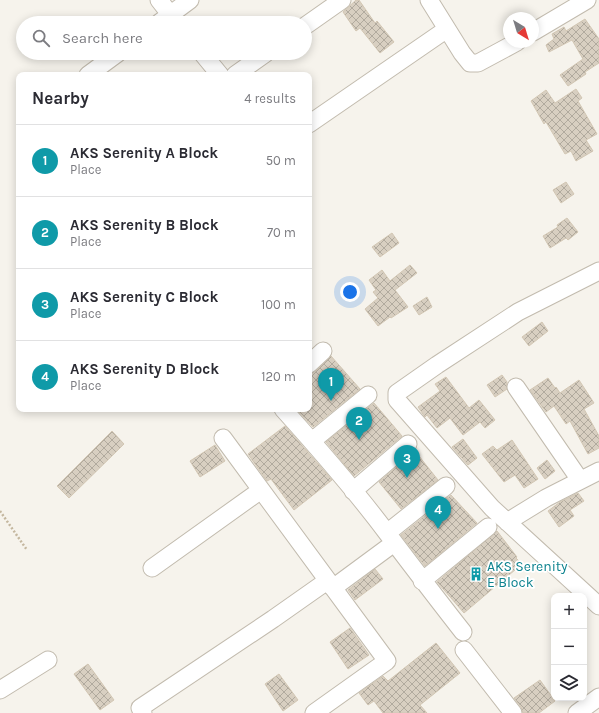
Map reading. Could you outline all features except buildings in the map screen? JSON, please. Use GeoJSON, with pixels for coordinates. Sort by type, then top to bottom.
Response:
{"type":"FeatureCollection","features":[{"type":"Feature","properties":{"kind":"street"},"geometry":{"type":"LineString","coordinates":[[159,0],[167,16]]}},
{"type":"Feature","properties":{"kind":"street"},"geometry":{"type":"LineString","coordinates":[[173,16],[190,0]]}},
{"type":"Feature","properties":{"kind":"street"},"geometry":{"type":"LineString","coordinates":[[312,21],[342,0]]}},
{"type":"Feature","properties":{"kind":"street"},"geometry":{"type":"LineString","coordinates":[[430,0],[462,53],[470,63],[478,63],[506,48]]}},
{"type":"Feature","properties":{"kind":"street"},"geometry":{"type":"LineString","coordinates":[[539,28],[587,0]]}},
{"type":"Feature","properties":{"kind":"street"},"geometry":{"type":"LineString","coordinates":[[312,122],[447,29]]}},
{"type":"Feature","properties":{"kind":"street"},"geometry":{"type":"LineString","coordinates":[[92,72],[108,60]]}},
{"type":"Feature","properties":{"kind":"street"},"geometry":{"type":"LineString","coordinates":[[208,60],[218,72]]}},
{"type":"Feature","properties":{"kind":"street"},"geometry":{"type":"LineString","coordinates":[[239,72],[256,60]]}},
{"type":"Feature","properties":{"kind":"street"},"geometry":{"type":"LineString","coordinates":[[599,272],[518,312],[397,393],[397,400],[492,508],[599,606]]}},
{"type":"Feature","properties":{"kind":"street"},"geometry":{"type":"LineString","coordinates":[[312,361],[323,351]]}},
{"type":"Feature","properties":{"kind":"street"},"geometry":{"type":"LineString","coordinates":[[516,387],[580,480]]}},
{"type":"Feature","properties":{"kind":"street"},"geometry":{"type":"LineString","coordinates":[[312,441],[368,395]]}},
{"type":"Feature","properties":{"kind":"street"},"geometry":{"type":"LineString","coordinates":[[286,412],[312,441],[353,491],[463,632]]}},
{"type":"Feature","properties":{"kind":"street"},"geometry":{"type":"LineString","coordinates":[[223,438],[387,661],[314,713]]}},
{"type":"Feature","properties":{"kind":"street"},"geometry":{"type":"LineString","coordinates":[[353,491],[408,444]]}},
{"type":"Feature","properties":{"kind":"street"},"geometry":{"type":"LineString","coordinates":[[506,522],[546,498],[599,471]]}},
{"type":"Feature","properties":{"kind":"street"},"geometry":{"type":"LineString","coordinates":[[138,711],[273,619],[330,584],[390,538],[446,486]]}},
{"type":"Feature","properties":{"kind":"street"},"geometry":{"type":"LineString","coordinates":[[152,568],[261,490]]}},
{"type":"Feature","properties":{"kind":"street"},"geometry":{"type":"LineString","coordinates":[[422,581],[488,527]]}},
{"type":"Feature","properties":{"kind":"street"},"geometry":{"type":"LineString","coordinates":[[464,650],[513,713]]}},
{"type":"Feature","properties":{"kind":"street"},"geometry":{"type":"LineString","coordinates":[[0,690],[48,660]]}},
{"type":"Feature","properties":{"kind":"street"},"geometry":{"type":"LineString","coordinates":[[577,713],[599,697]]}},
{"type":"Feature","properties":{"kind":"path"},"geometry":{"type":"LineString","coordinates":[[0,511],[27,550]]}},
{"type":"Feature","properties":{"kind":"place","name":"AKS Serenity A Block"},"geometry":{"type":"Point","coordinates":[331,401]}},
{"type":"Feature","properties":{"kind":"place","name":"AKS Serenity B Block"},"geometry":{"type":"Point","coordinates":[359,440]}},
{"type":"Feature","properties":{"kind":"place","name":"AKS Serenity C Block"},"geometry":{"type":"Point","coordinates":[407,478]}},
{"type":"Feature","properties":{"kind":"place","name":"AKS Serenity D Block"},"geometry":{"type":"Point","coordinates":[438,529]}},
{"type":"Feature","properties":{"kind":"place","name":"AKS Serenity E Block"},"geometry":{"type":"Point","coordinates":[476,574]}}]}
